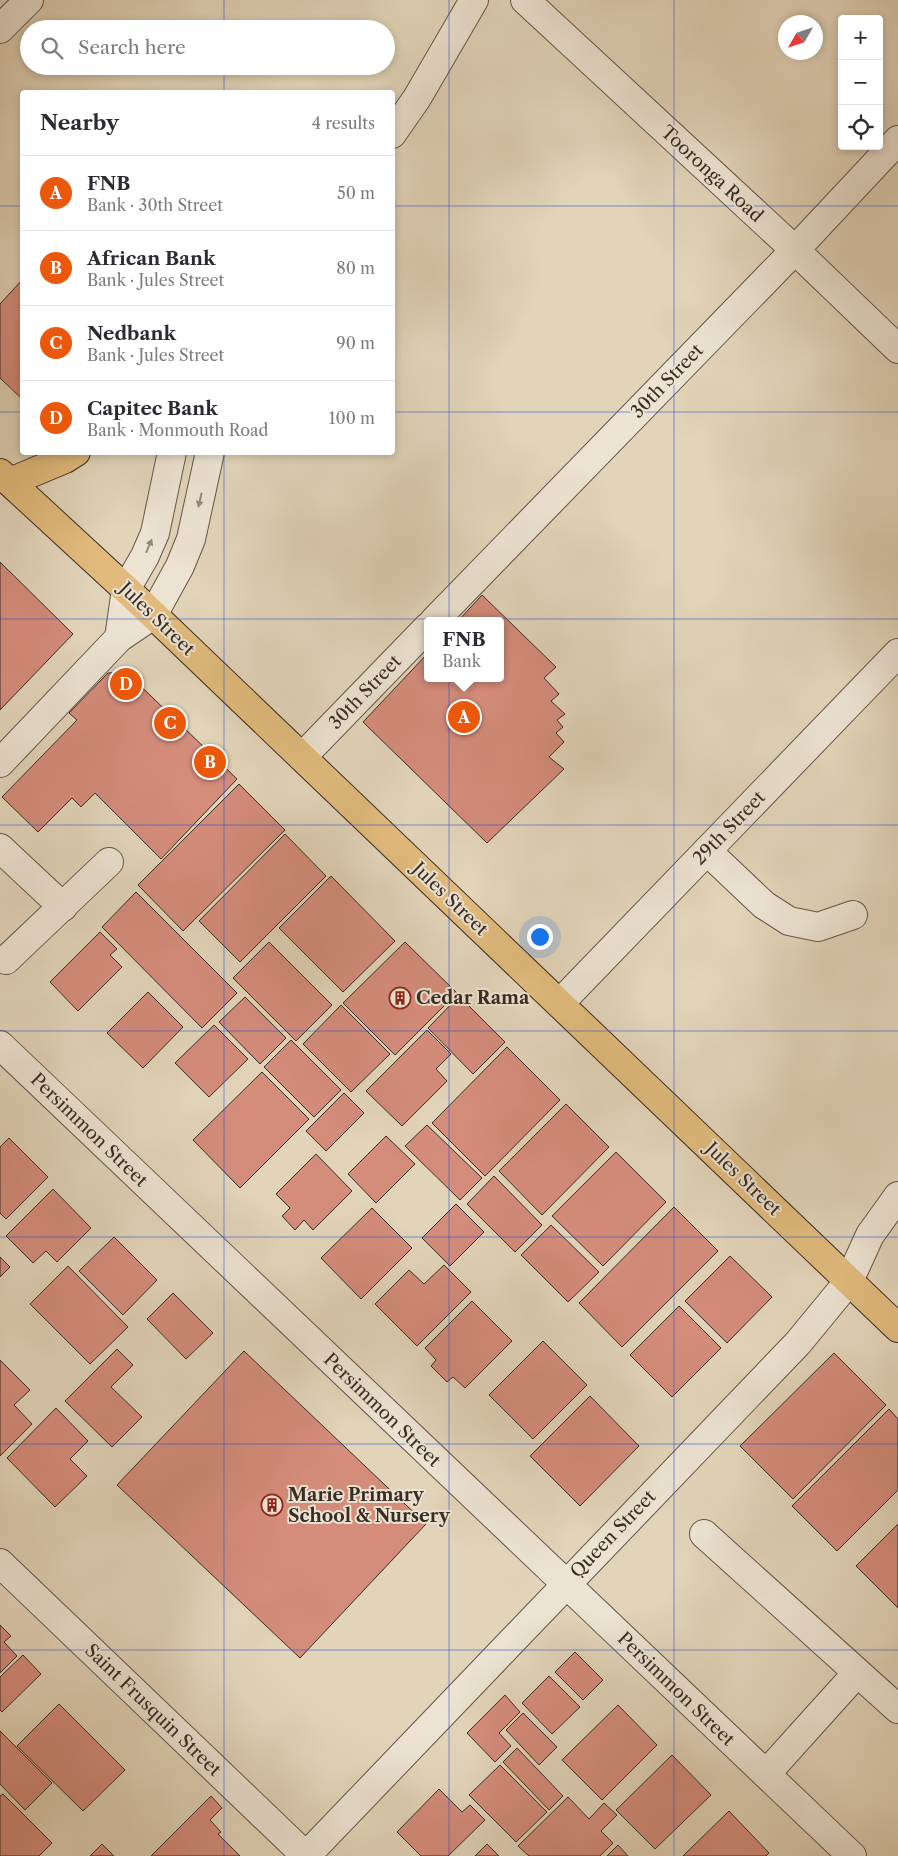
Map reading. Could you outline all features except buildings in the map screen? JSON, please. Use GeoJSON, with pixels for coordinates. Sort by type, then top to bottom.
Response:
{"type":"FeatureCollection","features":[{"type":"Feature","properties":{"kind":"main road"},"geometry":{"type":"LineString","coordinates":[[5,478],[66,460],[72,455]]}},
{"type":"Feature","properties":{"kind":"main road","name":"Jules Street"},"geometry":{"type":"LineString","coordinates":[[5,478],[126,589],[898,1328]]}},
{"type":"Feature","properties":{"kind":"street"},"geometry":{"type":"LineString","coordinates":[[0,29],[29,0]]}},
{"type":"Feature","properties":{"kind":"street"},"geometry":{"type":"LineString","coordinates":[[395,130],[417,98],[474,0]]}},
{"type":"Feature","properties":{"kind":"street","name":"Tooronga Road"},"geometry":{"type":"LineString","coordinates":[[525,0],[795,250],[898,349]]}},
{"type":"Feature","properties":{"kind":"street","name":"30th Street"},"geometry":{"type":"LineString","coordinates":[[438,617],[795,250],[898,140]]}},
{"type":"Feature","properties":{"kind":"street"},"geometry":{"type":"LineString","coordinates":[[119,638],[126,589],[145,556],[155,533],[171,455]]}},
{"type":"Feature","properties":{"kind":"street"},"geometry":{"type":"LineString","coordinates":[[0,762],[119,638],[153,615],[180,566],[191,539],[209,455]]}},
{"type":"Feature","properties":{"kind":"street","name":"30th Street"},"geometry":{"type":"LineString","coordinates":[[302,757],[424,631]]}},
{"type":"Feature","properties":{"kind":"street","name":"29th Street"},"geometry":{"type":"LineString","coordinates":[[560,1003],[898,653]]}},
{"type":"Feature","properties":{"kind":"street"},"geometry":{"type":"LineString","coordinates":[[0,848],[63,907]]}},
{"type":"Feature","properties":{"kind":"street"},"geometry":{"type":"LineString","coordinates":[[707,851],[764,905],[790,921],[818,927],[853,915]]}},
{"type":"Feature","properties":{"kind":"street"},"geometry":{"type":"LineString","coordinates":[[6,960],[109,862]]}},
{"type":"Feature","properties":{"kind":"street","name":"Persimmon Street"},"geometry":{"type":"LineString","coordinates":[[0,1045],[852,1856]]}},
{"type":"Feature","properties":{"kind":"street","name":"Queen Street"},"geometry":{"type":"LineString","coordinates":[[306,1856],[798,1343],[849,1281],[870,1235],[898,1196]]}},
{"type":"Feature","properties":{"kind":"street"},"geometry":{"type":"LineString","coordinates":[[704,1534],[898,1709]]}},
{"type":"Feature","properties":{"kind":"street","name":"Saint Frusquin Street"},"geometry":{"type":"LineString","coordinates":[[0,1563],[306,1856]]}},
{"type":"Feature","properties":{"kind":"street"},"geometry":{"type":"LineString","coordinates":[[766,1774],[858,1673]]}},
{"type":"Feature","properties":{"kind":"place","name":"Capitec Bank"},"geometry":{"type":"Point","coordinates":[126,684]}},
{"type":"Feature","properties":{"kind":"place","name":"FNB"},"geometry":{"type":"Point","coordinates":[464,717]}},
{"type":"Feature","properties":{"kind":"place","name":"Nedbank"},"geometry":{"type":"Point","coordinates":[170,723]}},
{"type":"Feature","properties":{"kind":"place","name":"African Bank"},"geometry":{"type":"Point","coordinates":[210,762]}},
{"type":"Feature","properties":{"kind":"place","name":"Cedar Rama"},"geometry":{"type":"Point","coordinates":[400,998]}},
{"type":"Feature","properties":{"kind":"place","name":"Marie Primary School & Nursery"},"geometry":{"type":"Point","coordinates":[272,1505]}}]}
